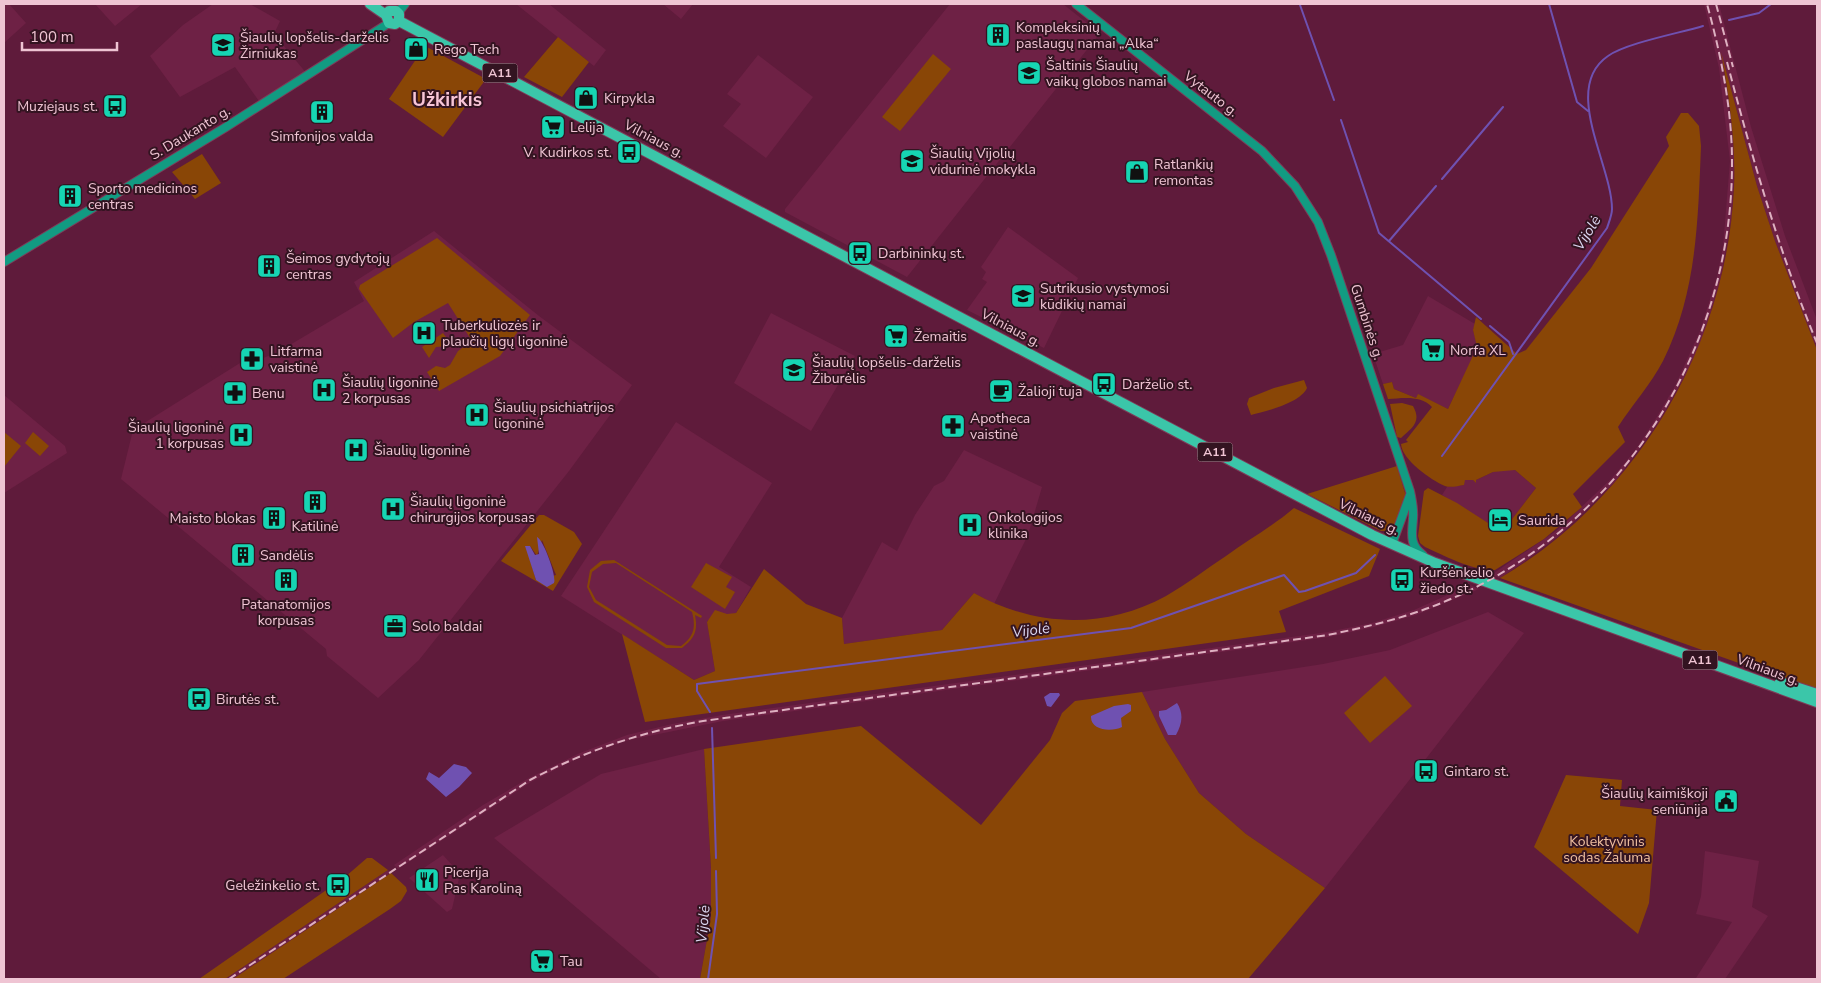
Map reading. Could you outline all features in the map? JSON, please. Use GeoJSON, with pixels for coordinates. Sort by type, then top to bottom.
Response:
{"type":"FeatureCollection","features":[{"type":"Feature","properties":{"kind":"highway","name":"Vilniaus g."},"geometry":{"type":"LineString","coordinates":[[370,4],[393,18],[1392,544],[1435,563],[1625,630],[1660,640],[1817,694]]}},
{"type":"Feature","properties":{"kind":"highway","name":"Vilniaus g."},"geometry":{"type":"LineString","coordinates":[[1625,630],[1679,653],[1817,702]]}},
{"type":"Feature","properties":{"kind":"main road","name":"S. Daukanto g."},"geometry":{"type":"LineString","coordinates":[[4,262],[226,127],[393,18],[406,4]]}},
{"type":"Feature","properties":{"kind":"main road","name":"Vytauto g."},"geometry":{"type":"LineString","coordinates":[[1076,4],[1229,124],[1280,170]]}},
{"type":"Feature","properties":{"kind":"main road","name":"Gumbinės g."},"geometry":{"type":"LineString","coordinates":[[1280,170],[1307,204],[1331,255],[1410,491],[1413,504],[1411,538],[1413,544],[1417,551],[1435,563]]}},
{"type":"Feature","properties":{"kind":"main road"},"geometry":{"type":"LineString","coordinates":[[1392,544],[1408,505],[1410,491]]}},
{"type":"Feature","properties":{"kind":"shaded area"},"geometry":{"type":"Polygon","coordinates":[[[4,4],[9,4],[26,23],[4,43],[4,4]]]}},
{"type":"Feature","properties":{"kind":"shaded area"},"geometry":{"type":"Polygon","coordinates":[[[95,4],[142,4],[115,26],[95,4]]]}},
{"type":"Feature","properties":{"kind":"shaded area","name":"Šiaulių lopšelis-darželis Žirniukas"},"geometry":{"type":"Polygon","coordinates":[[[213,4],[250,4],[280,21],[274,34],[307,74],[261,104],[235,67],[180,97],[150,56],[183,25],[213,4]]]}},
{"type":"Feature","properties":{"kind":"shaded area"},"geometry":{"type":"Polygon","coordinates":[[[516,4],[549,4],[606,50],[594,66],[516,4]]]}},
{"type":"Feature","properties":{"kind":"shaded area"},"geometry":{"type":"Polygon","coordinates":[[[663,4],[693,4],[681,19],[663,4]]]}},
{"type":"Feature","properties":{"kind":"shaded area","name":"Šiaulių Vijolių vidurinė mokykla"},"geometry":{"type":"Polygon","coordinates":[[[950,4],[1063,4],[1097,31],[1097,37],[907,277],[785,212],[785,209],[950,4]]]}},
{"type":"Feature","properties":{"kind":"shaded area"},"geometry":{"type":"Polygon","coordinates":[[[1704,4],[1719,4],[1751,127],[1785,236],[1817,320],[1817,350],[1775,241],[1757,186],[1723,60],[1735,160],[1732,216],[1721,277],[1705,332],[1693,362],[1659,422],[1615,482],[1560,535],[1524,562],[1500,578],[1491,575],[1556,531],[1611,479],[1634,452],[1655,420],[1675,386],[1700,331],[1717,277],[1723,247],[1730,161],[1719,68],[1704,4]]]}},
{"type":"Feature","properties":{"kind":"shaded area"},"geometry":{"type":"Polygon","coordinates":[[[758,55],[813,97],[766,158],[723,126],[741,104],[727,94],[758,55]]]}},
{"type":"Feature","properties":{"kind":"shaded area","name":"Sutrikusio vystymosi kūdikių namai"},"geometry":{"type":"Polygon","coordinates":[[[1008,227],[1078,278],[1044,348],[967,310],[987,282],[982,279],[986,272],[981,267],[1008,227]]]}},
{"type":"Feature","properties":{"kind":"shaded area","name":"Šiaulių ligoninė"},"geometry":{"type":"Polygon","coordinates":[[[434,231],[539,316],[632,385],[569,471],[419,660],[378,698],[327,656],[326,649],[121,479],[133,430],[248,358],[251,363],[278,352],[364,301],[354,282],[434,231]]]}},
{"type":"Feature","properties":{"kind":"shaded area"},"geometry":{"type":"Polygon","coordinates":[[[1428,296],[1475,324],[1473,330],[1478,347],[1448,409],[1418,395],[1416,398],[1394,389],[1392,382],[1383,384],[1373,354],[1403,345],[1428,296]]]}},
{"type":"Feature","properties":{"kind":"shaded area","name":"Šiaulių lopšelis-darželis Žiburėlis"},"geometry":{"type":"Polygon","coordinates":[[[771,313],[855,356],[811,431],[734,383],[771,313]]]}},
{"type":"Feature","properties":{"kind":"shaded area"},"geometry":{"type":"Polygon","coordinates":[[[4,395],[65,446],[67,453],[4,493],[4,395]]]}},
{"type":"Feature","properties":{"kind":"shaded area"},"geometry":{"type":"Polygon","coordinates":[[[676,422],[772,483],[719,567],[751,587],[736,613],[707,621],[715,671],[694,680],[561,596],[676,422]]]}},
{"type":"Feature","properties":{"kind":"shaded area","name":"Onkologijos klinika"},"geometry":{"type":"Polygon","coordinates":[[[964,450],[1042,487],[1028,535],[994,604],[974,593],[942,630],[844,644],[842,618],[882,542],[897,551],[915,515],[934,486],[944,481],[964,450]]]}},
{"type":"Feature","properties":{"kind":"shaded area"},"geometry":{"type":"Polygon","coordinates":[[[1507,469],[1515,470],[1536,488],[1502,532],[1442,495],[1447,487],[1464,485],[1464,480],[1473,480],[1476,483],[1476,480],[1493,472],[1507,469]]]}},
{"type":"Feature","properties":{"kind":"shaded area"},"geometry":{"type":"Polygon","coordinates":[[[537,537],[540,539],[552,566],[554,583],[547,587],[536,580],[525,546],[530,546],[535,555],[539,554],[537,537]]]}},
{"type":"Feature","properties":{"kind":"shaded area"},"geometry":{"type":"Polygon","coordinates":[[[1470,585],[1479,589],[1416,615],[1329,637],[723,721],[629,740],[582,756],[531,782],[398,869],[394,865],[483,805],[529,778],[580,753],[627,735],[722,715],[1328,632],[1372,623],[1414,610],[1470,585]]]}},
{"type":"Feature","properties":{"kind":"shaded area"},"geometry":{"type":"Polygon","coordinates":[[[1488,612],[1524,633],[1325,888],[1246,834],[1199,793],[1165,739],[1142,692],[1323,664],[1390,650],[1488,612]]]}},
{"type":"Feature","properties":{"kind":"shaded area"},"geometry":{"type":"Polygon","coordinates":[[[1050,693],[1059,693],[1060,695],[1051,707],[1047,706],[1044,697],[1050,693]]]}},
{"type":"Feature","properties":{"kind":"shaded area"},"geometry":{"type":"Polygon","coordinates":[[[1177,703],[1181,711],[1180,727],[1176,735],[1168,735],[1159,716],[1159,711],[1166,710],[1177,703]]]}},
{"type":"Feature","properties":{"kind":"shaded area"},"geometry":{"type":"Polygon","coordinates":[[[1131,705],[1131,711],[1121,718],[1122,727],[1108,730],[1094,725],[1091,716],[1114,706],[1131,705]]]}},
{"type":"Feature","properties":{"kind":"shaded area"},"geometry":{"type":"Polygon","coordinates":[[[704,749],[711,868],[711,917],[700,979],[661,979],[494,838],[601,774],[704,749]]]}},
{"type":"Feature","properties":{"kind":"shaded area"},"geometry":{"type":"Polygon","coordinates":[[[454,764],[466,767],[472,773],[446,797],[426,779],[429,772],[439,778],[454,764]]]}},
{"type":"Feature","properties":{"kind":"shaded area"},"geometry":{"type":"Polygon","coordinates":[[[1705,851],[1759,861],[1752,907],[1768,916],[1725,979],[1696,978],[1732,922],[1696,914],[1701,896],[1705,851]]]}},
{"type":"Feature","properties":{"kind":"shaded area"},"geometry":{"type":"Polygon","coordinates":[[[443,855],[460,874],[452,909],[447,912],[409,878],[443,855]]]}},
{"type":"Feature","properties":{"kind":"shaded area"},"geometry":{"type":"Polygon","coordinates":[[[388,870],[391,873],[233,979],[225,979],[388,870]]]}},
{"type":"Feature","properties":{"kind":"green space"},"geometry":{"type":"Polygon","coordinates":[[[558,37],[589,62],[562,97],[524,77],[558,37]]]}},
{"type":"Feature","properties":{"kind":"green space"},"geometry":{"type":"Polygon","coordinates":[[[425,46],[486,79],[443,137],[389,99],[425,46]]]}},
{"type":"Feature","properties":{"kind":"green space"},"geometry":{"type":"Polygon","coordinates":[[[1721,52],[1757,186],[1775,241],[1817,350],[1817,691],[1500,578],[1549,545],[1593,505],[1632,461],[1666,412],[1693,359],[1714,304],[1728,246],[1734,187],[1731,119],[1721,52]]]}},
{"type":"Feature","properties":{"kind":"green space"},"geometry":{"type":"Polygon","coordinates":[[[933,54],[951,69],[900,131],[882,117],[933,54]]]}},
{"type":"Feature","properties":{"kind":"green space"},"geometry":{"type":"Polygon","coordinates":[[[1681,113],[1688,113],[1699,126],[1701,146],[1694,256],[1683,309],[1663,361],[1618,427],[1625,442],[1573,494],[1582,507],[1544,539],[1495,570],[1469,566],[1425,547],[1420,543],[1418,536],[1424,491],[1428,488],[1457,503],[1502,532],[1536,488],[1515,470],[1493,472],[1476,480],[1476,483],[1473,480],[1465,480],[1464,485],[1452,487],[1445,486],[1432,479],[1412,463],[1406,456],[1401,444],[1408,442],[1406,440],[1432,407],[1428,403],[1417,399],[1388,399],[1383,384],[1392,382],[1394,389],[1416,398],[1418,394],[1448,409],[1477,347],[1473,330],[1476,317],[1517,354],[1526,350],[1591,268],[1669,146],[1666,137],[1681,113]]]}},
{"type":"Feature","properties":{"kind":"green space"},"geometry":{"type":"Polygon","coordinates":[[[202,154],[221,183],[195,199],[172,172],[202,154]]]}},
{"type":"Feature","properties":{"kind":"green space"},"geometry":{"type":"Polygon","coordinates":[[[437,238],[530,315],[500,356],[439,391],[427,372],[436,366],[445,368],[450,365],[458,351],[472,341],[448,303],[414,322],[393,338],[359,289],[360,285],[437,238]]]}},
{"type":"Feature","properties":{"kind":"green space"},"geometry":{"type":"Polygon","coordinates":[[[443,333],[450,343],[448,346],[436,347],[429,358],[422,347],[443,333]]]}},
{"type":"Feature","properties":{"kind":"green space"},"geometry":{"type":"Polygon","coordinates":[[[1304,380],[1307,388],[1298,398],[1282,406],[1251,415],[1247,404],[1249,398],[1274,388],[1304,380]]]}},
{"type":"Feature","properties":{"kind":"green space"},"geometry":{"type":"Polygon","coordinates":[[[1402,403],[1413,406],[1416,412],[1416,421],[1401,438],[1397,437],[1390,404],[1402,403]]]}},
{"type":"Feature","properties":{"kind":"green space"},"geometry":{"type":"Polygon","coordinates":[[[4,432],[21,446],[4,467],[4,432]]]}},
{"type":"Feature","properties":{"kind":"green space"},"geometry":{"type":"Polygon","coordinates":[[[33,432],[49,446],[40,456],[25,443],[33,432]]]}},
{"type":"Feature","properties":{"kind":"green space"},"geometry":{"type":"Polygon","coordinates":[[[1397,466],[1406,496],[1394,528],[1391,531],[1381,531],[1307,494],[1397,466]]]}},
{"type":"Feature","properties":{"kind":"green space"},"geometry":{"type":"Polygon","coordinates":[[[1294,508],[1380,549],[1369,576],[1279,611],[1286,632],[645,722],[622,634],[694,680],[715,671],[707,622],[715,610],[727,614],[736,613],[764,569],[806,604],[842,618],[844,644],[942,630],[974,593],[1021,613],[1045,618],[1070,620],[1118,615],[1166,596],[1294,508]]]}},
{"type":"Feature","properties":{"kind":"green space"},"geometry":{"type":"Polygon","coordinates":[[[539,515],[544,515],[574,532],[582,544],[553,591],[501,561],[539,515]],[[542,540],[537,556],[530,546],[526,546],[536,580],[556,575],[542,540]]]}},
{"type":"Feature","properties":{"kind":"green space"},"geometry":{"type":"Polygon","coordinates":[[[614,560],[702,616],[701,618],[695,615],[696,630],[690,641],[682,648],[666,648],[594,602],[587,587],[590,570],[601,561],[614,560]],[[616,563],[603,564],[592,572],[589,587],[596,600],[667,645],[681,646],[689,639],[694,627],[692,612],[616,563]]]}},
{"type":"Feature","properties":{"kind":"green space"},"geometry":{"type":"Polygon","coordinates":[[[706,563],[732,577],[726,587],[735,592],[725,609],[691,587],[706,563]]]}},
{"type":"Feature","properties":{"kind":"green space"},"geometry":{"type":"Polygon","coordinates":[[[1385,676],[1412,706],[1370,743],[1344,713],[1385,676]]]}},
{"type":"Feature","properties":{"kind":"green space"},"geometry":{"type":"Polygon","coordinates":[[[1142,692],[1165,739],[1199,793],[1246,834],[1325,888],[1248,979],[700,979],[711,917],[711,868],[704,749],[861,726],[981,825],[1050,740],[1062,713],[1075,701],[1142,692]]]}},
{"type":"Feature","properties":{"kind":"green space","name":"Kolektyvinis sodas Žaluma"},"geometry":{"type":"Polygon","coordinates":[[[1566,775],[1622,780],[1620,806],[1657,810],[1649,903],[1638,934],[1534,847],[1566,775]]]}},
{"type":"Feature","properties":{"kind":"green space"},"geometry":{"type":"Polygon","coordinates":[[[367,858],[372,858],[388,870],[225,979],[199,979],[345,877],[367,858]]]}},
{"type":"Feature","properties":{"kind":"green space"},"geometry":{"type":"Polygon","coordinates":[[[391,873],[406,887],[407,891],[401,901],[390,909],[283,979],[233,979],[391,873]]]}},
{"type":"Feature","properties":{"kind":"waterway"},"geometry":{"type":"LineString","coordinates":[[1549,4],[1577,102],[1588,111]]}},
{"type":"Feature","properties":{"kind":"waterway","name":"Vijolė"},"geometry":{"type":"LineString","coordinates":[[1729,20],[1759,13],[1771,4]]}},
{"type":"Feature","properties":{"kind":"waterway"},"geometry":{"type":"LineString","coordinates":[[1300,5],[1334,100]]}},
{"type":"Feature","properties":{"kind":"waterway","name":"Vijolė"},"geometry":{"type":"LineString","coordinates":[[1442,456],[1607,228],[1612,211],[1610,191],[1592,128],[1589,107],[1589,87],[1595,70],[1608,56],[1616,51],[1703,26]]}},
{"type":"Feature","properties":{"kind":"waterway"},"geometry":{"type":"LineString","coordinates":[[1442,179],[1503,107]]}},
{"type":"Feature","properties":{"kind":"waterway"},"geometry":{"type":"LineString","coordinates":[[1341,120],[1379,233],[1481,319]]}},
{"type":"Feature","properties":{"kind":"waterway"},"geometry":{"type":"LineString","coordinates":[[1389,241],[1436,186]]}},
{"type":"Feature","properties":{"kind":"waterway"},"geometry":{"type":"LineString","coordinates":[[1490,326],[1509,342],[1513,354]]}},
{"type":"Feature","properties":{"kind":"waterway","name":"Vijolė"},"geometry":{"type":"LineString","coordinates":[[710,712],[697,691],[697,684],[1131,628],[1284,575],[1299,592],[1305,591],[1356,573],[1375,555]]}},
{"type":"Feature","properties":{"kind":"waterway","name":"Vijolė"},"geometry":{"type":"LineString","coordinates":[[712,728],[716,858]]}},
{"type":"Feature","properties":{"kind":"waterway","name":"Vijolė"},"geometry":{"type":"LineString","coordinates":[[708,979],[717,914],[716,871]]}},
{"type":"Feature","properties":{"kind":"railway"},"geometry":{"type":"LineString","coordinates":[[229,979],[530,780],[572,760],[614,744],[658,731],[703,721],[1328,635],[1376,624],[1423,610],[1453,598],[1514,565],[1569,524],[1617,476],[1657,421],[1689,361],[1713,297],[1727,230],[1732,142],[1725,82],[1707,4]]}},
{"type":"Feature","properties":{"kind":"railway"},"geometry":{"type":"LineString","coordinates":[[1716,4],[1733,67]]}},
{"type":"Feature","properties":{"kind":"railway"},"geometry":{"type":"LineString","coordinates":[[1727,62],[1778,239],[1817,343]]}},
{"type":"Feature","properties":{"kind":"place","name":"Kompleksinių paslaugų namai „Alka“"},"geometry":{"type":"Point","coordinates":[998,35]}},
{"type":"Feature","properties":{"kind":"place","name":"Šiaulių lopšelis-darželis Žirniukas"},"geometry":{"type":"Point","coordinates":[223,45]}},
{"type":"Feature","properties":{"kind":"place","name":"Rego Tech"},"geometry":{"type":"Point","coordinates":[416,49]}},
{"type":"Feature","properties":{"kind":"place","name":"Šaltinis Šiaulių vaikų globos namai"},"geometry":{"type":"Point","coordinates":[1029,73]}},
{"type":"Feature","properties":{"kind":"place","name":"Kirpykla"},"geometry":{"type":"Point","coordinates":[586,98]}},
{"type":"Feature","properties":{"kind":"place","name":"Muziejaus st."},"geometry":{"type":"Point","coordinates":[115,106]}},
{"type":"Feature","properties":{"kind":"place","name":"Simfonijos valda"},"geometry":{"type":"Point","coordinates":[322,112]}},
{"type":"Feature","properties":{"kind":"place","name":"Lelija"},"geometry":{"type":"Point","coordinates":[553,127]}},
{"type":"Feature","properties":{"kind":"place","name":"V. Kudirkos st."},"geometry":{"type":"Point","coordinates":[629,152]}},
{"type":"Feature","properties":{"kind":"place","name":"Šiaulių Vijolių vidurinė mokykla"},"geometry":{"type":"Point","coordinates":[912,161]}},
{"type":"Feature","properties":{"kind":"place","name":"Ratlankių remontas"},"geometry":{"type":"Point","coordinates":[1137,172]}},
{"type":"Feature","properties":{"kind":"place","name":"Sporto medicinos centras"},"geometry":{"type":"Point","coordinates":[70,196]}},
{"type":"Feature","properties":{"kind":"place","name":"Darbininkų st."},"geometry":{"type":"Point","coordinates":[860,253]}},
{"type":"Feature","properties":{"kind":"place","name":"Šeimos gydytojų centras"},"geometry":{"type":"Point","coordinates":[269,266]}},
{"type":"Feature","properties":{"kind":"place","name":"Sutrikusio vystymosi kūdikių namai"},"geometry":{"type":"Point","coordinates":[1023,296]}},
{"type":"Feature","properties":{"kind":"place","name":"Tuberkuliozės ir plaučių ligų ligoninė"},"geometry":{"type":"Point","coordinates":[424,333]}},
{"type":"Feature","properties":{"kind":"place","name":"Žemaitis"},"geometry":{"type":"Point","coordinates":[896,336]}},
{"type":"Feature","properties":{"kind":"place","name":"Norfa XL"},"geometry":{"type":"Point","coordinates":[1433,350]}},
{"type":"Feature","properties":{"kind":"place","name":"Litfarma vaistinė"},"geometry":{"type":"Point","coordinates":[252,359]}},
{"type":"Feature","properties":{"kind":"place","name":"Šiaulių lopšelis-darželis Žiburėlis"},"geometry":{"type":"Point","coordinates":[794,370]}},
{"type":"Feature","properties":{"kind":"place","name":"Darželio st."},"geometry":{"type":"Point","coordinates":[1104,384]}},
{"type":"Feature","properties":{"kind":"place","name":"Šiaulių ligoninė 2 korpusas"},"geometry":{"type":"Point","coordinates":[324,390]}},
{"type":"Feature","properties":{"kind":"place","name":"Žalioji tuja"},"geometry":{"type":"Point","coordinates":[1001,391]}},
{"type":"Feature","properties":{"kind":"place","name":"Benu"},"geometry":{"type":"Point","coordinates":[235,393]}},
{"type":"Feature","properties":{"kind":"place","name":"Šiaulių psichiatrijos ligoninė"},"geometry":{"type":"Point","coordinates":[477,415]}},
{"type":"Feature","properties":{"kind":"place","name":"Apotheca vaistinė"},"geometry":{"type":"Point","coordinates":[953,426]}},
{"type":"Feature","properties":{"kind":"place","name":"Šiaulių ligoninė 1 korpusas"},"geometry":{"type":"Point","coordinates":[241,435]}},
{"type":"Feature","properties":{"kind":"place","name":"Šiaulių ligoninė"},"geometry":{"type":"Point","coordinates":[356,450]}},
{"type":"Feature","properties":{"kind":"place","name":"Katilinė"},"geometry":{"type":"Point","coordinates":[315,502]}},
{"type":"Feature","properties":{"kind":"place","name":"Šiaulių ligoninė chirurgijos korpusas"},"geometry":{"type":"Point","coordinates":[393,509]}},
{"type":"Feature","properties":{"kind":"place","name":"Maisto blokas"},"geometry":{"type":"Point","coordinates":[274,518]}},
{"type":"Feature","properties":{"kind":"place","name":"Saurida"},"geometry":{"type":"Point","coordinates":[1500,520]}},
{"type":"Feature","properties":{"kind":"place","name":"Onkologijos klinika"},"geometry":{"type":"Point","coordinates":[970,525]}},
{"type":"Feature","properties":{"kind":"place","name":"Sandėlis"},"geometry":{"type":"Point","coordinates":[243,555]}},
{"type":"Feature","properties":{"kind":"place","name":"Patanatomijos korpusas"},"geometry":{"type":"Point","coordinates":[286,580]}},
{"type":"Feature","properties":{"kind":"place","name":"Kuršėnkelio žiedo st."},"geometry":{"type":"Point","coordinates":[1402,580]}},
{"type":"Feature","properties":{"kind":"place","name":"Solo baldai"},"geometry":{"type":"Point","coordinates":[395,626]}},
{"type":"Feature","properties":{"kind":"place","name":"Birutės st."},"geometry":{"type":"Point","coordinates":[199,699]}},
{"type":"Feature","properties":{"kind":"place","name":"Gintaro st."},"geometry":{"type":"Point","coordinates":[1426,771]}},
{"type":"Feature","properties":{"kind":"place","name":"Šiaulių kaimiškoji seniūnija"},"geometry":{"type":"Point","coordinates":[1726,801]}},
{"type":"Feature","properties":{"kind":"place","name":"Picerija Pas Karoliną"},"geometry":{"type":"Point","coordinates":[427,880]}},
{"type":"Feature","properties":{"kind":"place","name":"Geležinkelio st."},"geometry":{"type":"Point","coordinates":[338,885]}},
{"type":"Feature","properties":{"kind":"place","name":"Tau"},"geometry":{"type":"Point","coordinates":[542,961]}},
{"type":"Feature","properties":{"kind":"district","name":"Užkirkis"},"geometry":{"type":"Point","coordinates":[447,100]}}]}
